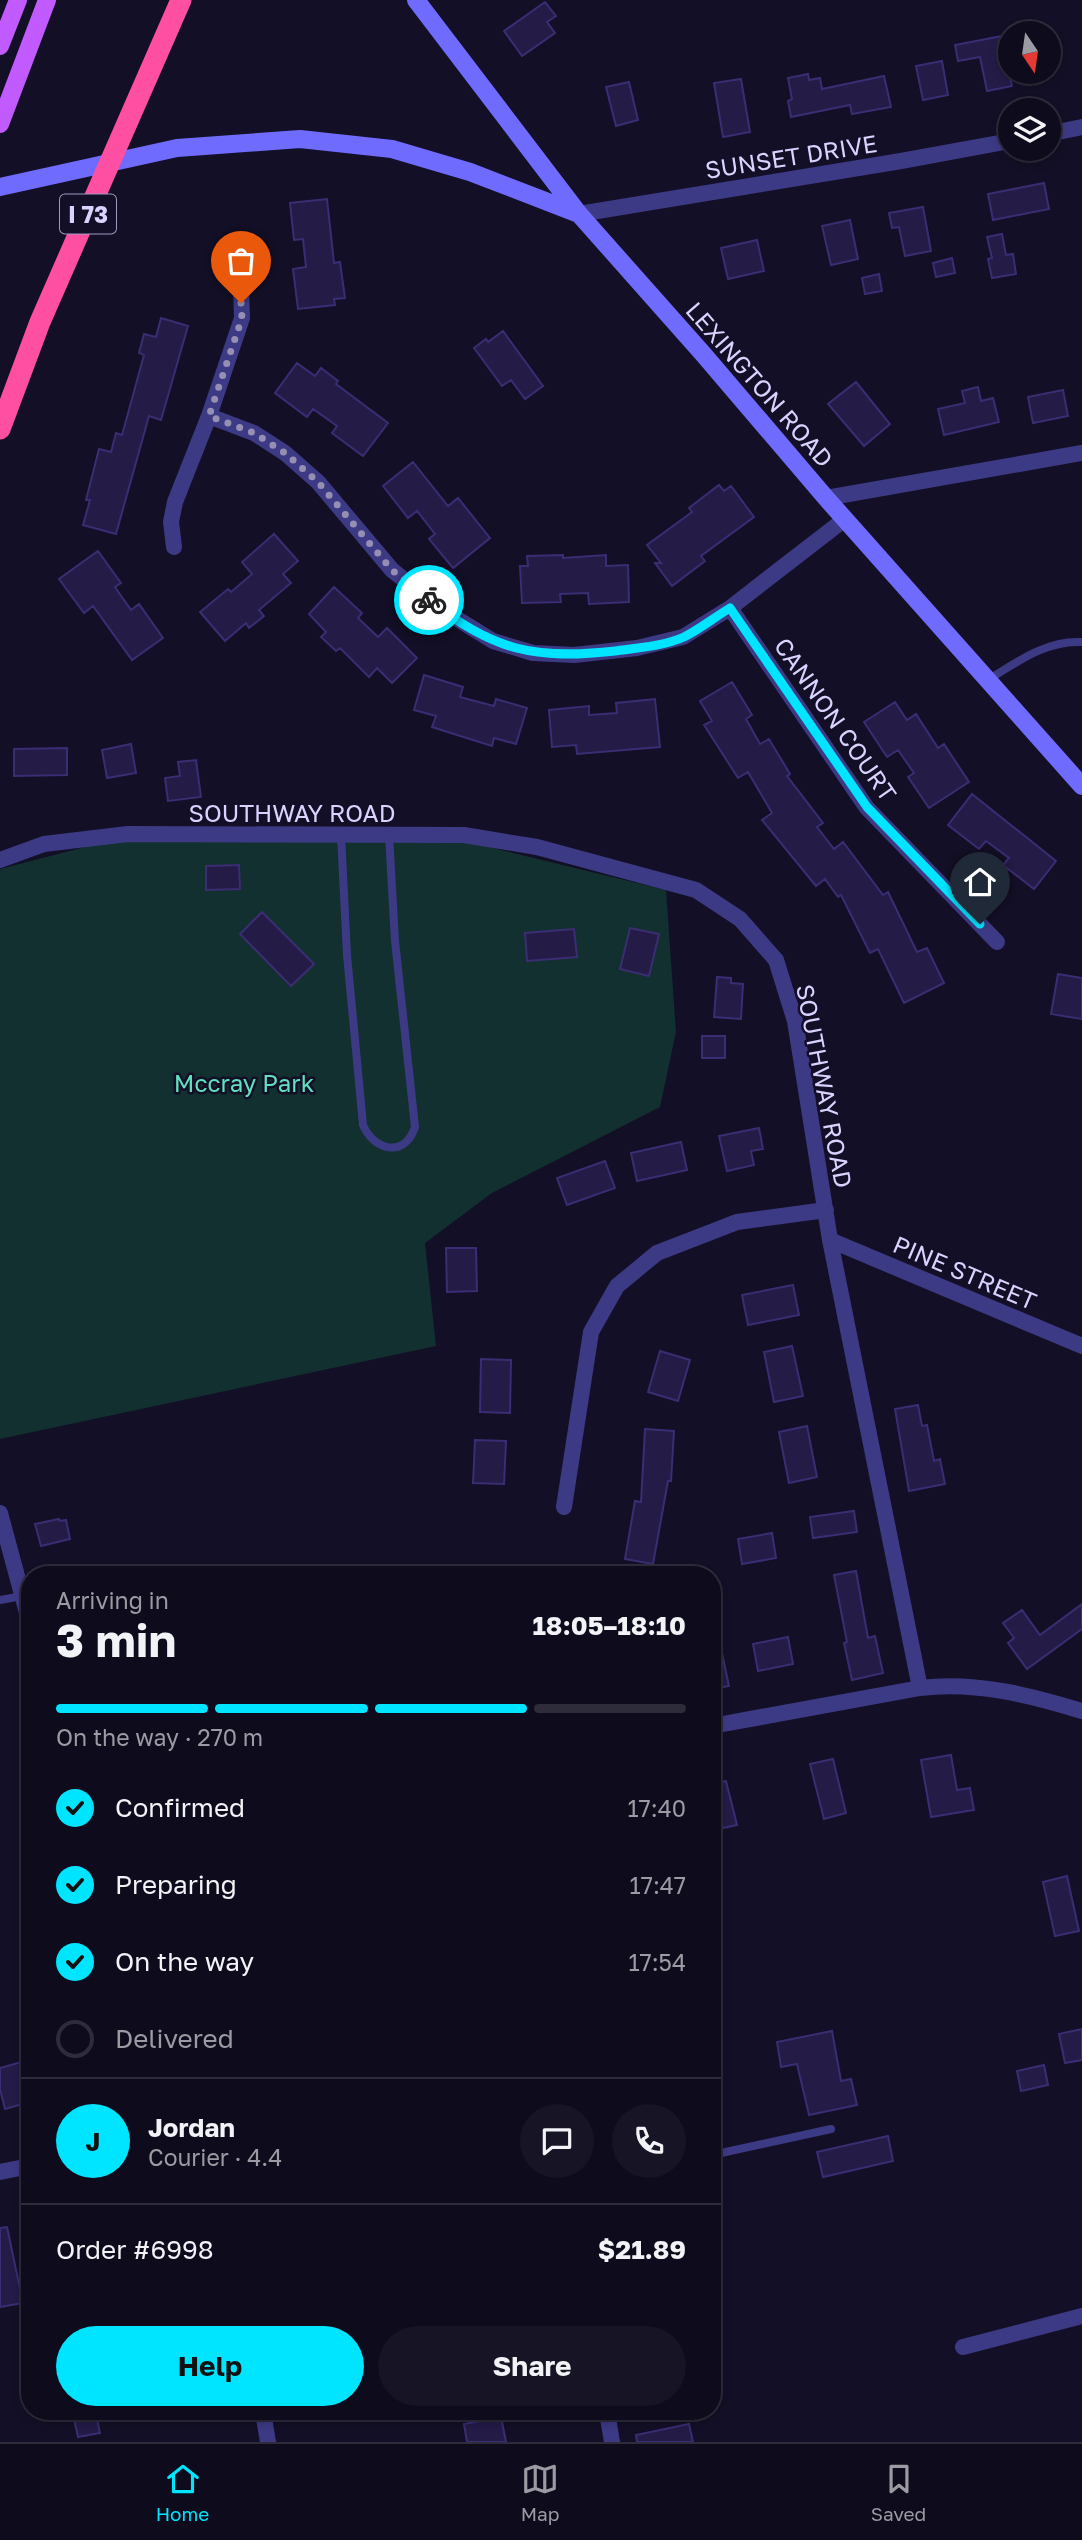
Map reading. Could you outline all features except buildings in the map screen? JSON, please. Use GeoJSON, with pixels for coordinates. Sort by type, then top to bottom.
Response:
{"type":"FeatureCollection","features":[{"type":"Feature","properties":{"kind":"highway","name":"I 73"},"geometry":{"type":"LineString","coordinates":[[0,429],[40,322],[181,0]]}},
{"type":"Feature","properties":{"kind":"main road"},"geometry":{"type":"LineString","coordinates":[[0,46],[18,0]]}},
{"type":"Feature","properties":{"kind":"main road"},"geometry":{"type":"LineString","coordinates":[[0,124],[47,0]]}},
{"type":"Feature","properties":{"kind":"main road","name":"LEXINGTON ROAD"},"geometry":{"type":"LineString","coordinates":[[416,0],[579,214],[1082,786]]}},
{"type":"Feature","properties":{"kind":"main road"},"geometry":{"type":"LineString","coordinates":[[0,187],[177,148],[300,139],[392,149],[470,172],[579,214]]}},
{"type":"Feature","properties":{"kind":"street"},"geometry":{"type":"LineString","coordinates":[[1061,131],[1082,127]]}},
{"type":"Feature","properties":{"kind":"street","name":"SUNSET DRIVE"},"geometry":{"type":"LineString","coordinates":[[579,214],[998,143]]}},
{"type":"Feature","properties":{"kind":"street"},"geometry":{"type":"LineString","coordinates":[[174,547],[171,522],[175,502],[209,416],[242,318],[241,288],[232,257]]}},
{"type":"Feature","properties":{"kind":"street"},"geometry":{"type":"LineString","coordinates":[[209,416],[254,433],[285,453],[318,482],[392,570],[438,607],[494,641],[533,653],[574,655],[637,648],[683,637],[730,608],[845,519]]}},
{"type":"Feature","properties":{"kind":"street"},"geometry":{"type":"LineString","coordinates":[[826,498],[1082,453]]}},
{"type":"Feature","properties":{"kind":"street","name":"CANNON COURT"},"geometry":{"type":"LineString","coordinates":[[730,608],[867,807],[997,942]]}},
{"type":"Feature","properties":{"kind":"street","name":"SOUTHWAY ROAD"},"geometry":{"type":"LineString","coordinates":[[0,860],[44,844],[128,834],[464,835],[537,847],[696,890],[740,919],[776,960],[795,1021],[830,1240],[920,1688]]}},
{"type":"Feature","properties":{"kind":"street"},"geometry":{"type":"LineString","coordinates":[[564,1507],[591,1332],[617,1286],[656,1253],[737,1222],[826,1210]]}},
{"type":"Feature","properties":{"kind":"street","name":"PINE STREET"},"geometry":{"type":"LineString","coordinates":[[830,1240],[1082,1346]]}},
{"type":"Feature","properties":{"kind":"street"},"geometry":{"type":"LineString","coordinates":[[0,1513],[21,1592]]}},
{"type":"Feature","properties":{"kind":"street"},"geometry":{"type":"LineString","coordinates":[[721,1724],[920,1688],[953,1685],[1002,1691],[1082,1710]]}},
{"type":"Feature","properties":{"kind":"street"},"geometry":{"type":"LineString","coordinates":[[0,2172],[21,2168]]}},
{"type":"Feature","properties":{"kind":"street"},"geometry":{"type":"LineString","coordinates":[[963,2347],[1082,2316]]}},
{"type":"Feature","properties":{"kind":"street"},"geometry":{"type":"LineString","coordinates":[[264,2420],[268,2442]]}},
{"type":"Feature","properties":{"kind":"street"},"geometry":{"type":"LineString","coordinates":[[608,2420],[612,2442]]}},
{"type":"Feature","properties":{"kind":"lane"},"geometry":{"type":"LineString","coordinates":[[988,680],[1033,652],[1061,643],[1082,642]]}},
{"type":"Feature","properties":{"kind":"lane"},"geometry":{"type":"LineString","coordinates":[[341,835],[347,955],[363,1125],[368,1136],[375,1142],[396,1147],[406,1143],[415,1127],[394,940],[389,835]]}},
{"type":"Feature","properties":{"kind":"lane"},"geometry":{"type":"LineString","coordinates":[[0,1600],[21,1596]]}},
{"type":"Feature","properties":{"kind":"lane"},"geometry":{"type":"LineString","coordinates":[[721,2153],[831,2129]]}},
{"type":"Feature","properties":{"kind":"green space","name":"Mccray Park"},"geometry":{"type":"Polygon","coordinates":[[[116,839],[460,840],[666,890],[676,1032],[660,1107],[492,1193],[425,1243],[436,1346],[0,1439],[0,869],[116,839]]]}},
{"type":"Feature","properties":{"kind":"way so far"},"geometry":{"type":"LineString","coordinates":[[241,303],[242,318],[209,416],[254,433],[285,453],[318,482],[392,570],[429,600]]}},
{"type":"Feature","properties":{"kind":"route"},"geometry":{"type":"LineString","coordinates":[[429,600],[494,641],[533,653],[574,655],[637,648],[683,637],[730,608],[867,807],[980,924]]}}]}
